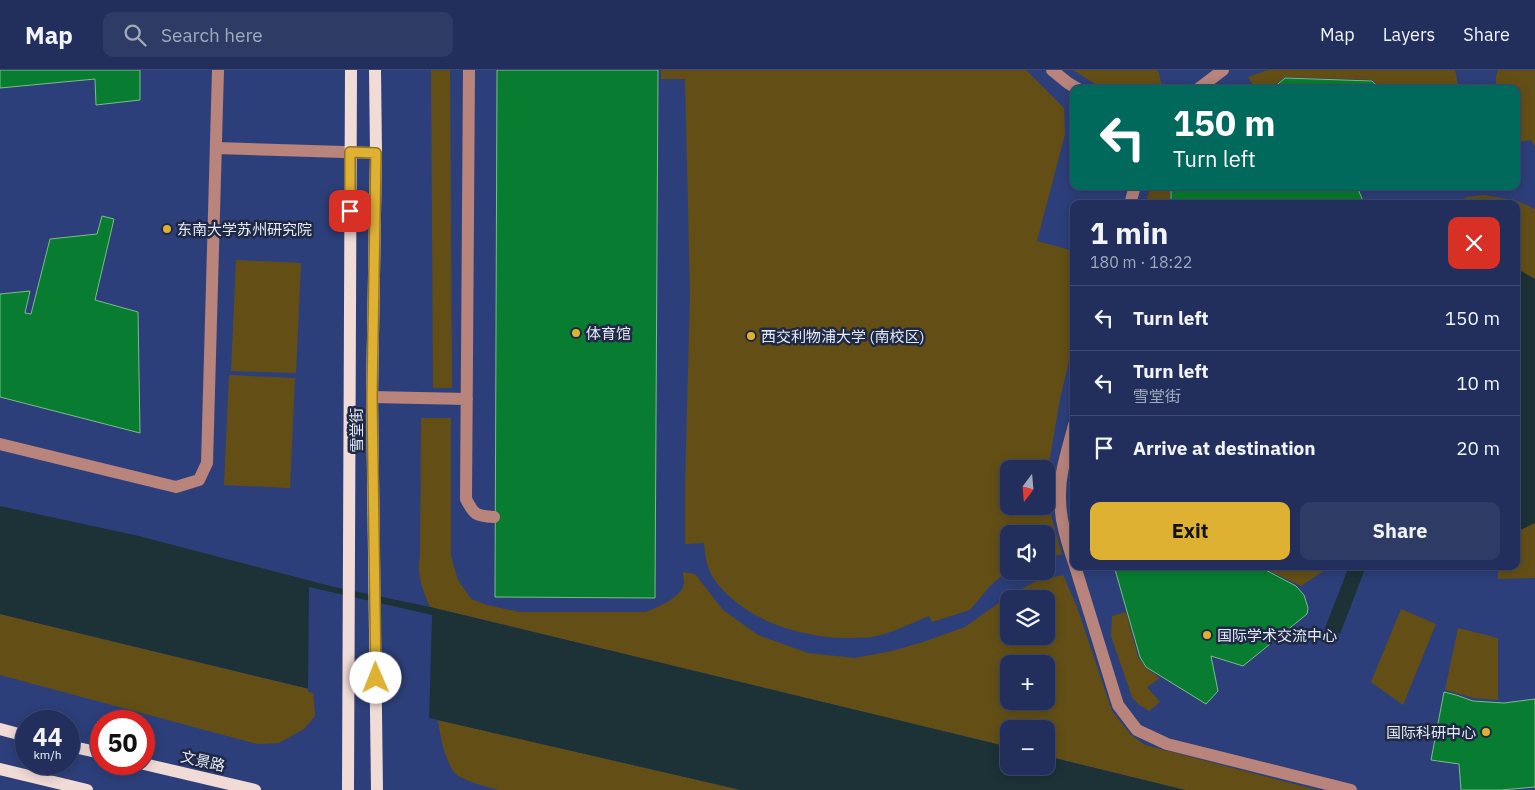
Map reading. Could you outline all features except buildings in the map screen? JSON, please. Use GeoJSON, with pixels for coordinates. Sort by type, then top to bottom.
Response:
{"type":"FeatureCollection","features":[{"type":"Feature","properties":{"kind":"main road","name":"雪堂街"},"geometry":{"type":"LineString","coordinates":[[348,790],[351,70]]}},
{"type":"Feature","properties":{"kind":"main road","name":"雪堂街"},"geometry":{"type":"LineString","coordinates":[[376,70],[372,397],[377,790]]}},
{"type":"Feature","properties":{"kind":"main road"},"geometry":{"type":"LineString","coordinates":[[0,729],[15,733]]}},
{"type":"Feature","properties":{"kind":"main road","name":"文景路"},"geometry":{"type":"LineString","coordinates":[[155,767],[255,790]]}},
{"type":"Feature","properties":{"kind":"main road"},"geometry":{"type":"LineString","coordinates":[[0,769],[87,790]]}},
{"type":"Feature","properties":{"kind":"lane"},"geometry":{"type":"LineString","coordinates":[[0,444],[176,487],[199,480],[206,464],[218,70]]}},
{"type":"Feature","properties":{"kind":"lane"},"geometry":{"type":"LineString","coordinates":[[469,70],[466,499],[472,512],[482,516],[494,516]]}},
{"type":"Feature","properties":{"kind":"lane"},"geometry":{"type":"LineString","coordinates":[[1052,70],[1071,85]]}},
{"type":"Feature","properties":{"kind":"lane"},"geometry":{"type":"LineString","coordinates":[[1203,85],[1223,70]]}},
{"type":"Feature","properties":{"kind":"lane"},"geometry":{"type":"LineString","coordinates":[[216,148],[376,153]]}},
{"type":"Feature","properties":{"kind":"lane"},"geometry":{"type":"LineString","coordinates":[[372,397],[467,399]]}},
{"type":"Feature","properties":{"kind":"lane"},"geometry":{"type":"LineString","coordinates":[[1070,440],[1062,471],[1060,499],[1065,536],[1070,552]]}},
{"type":"Feature","properties":{"kind":"lane"},"geometry":{"type":"LineString","coordinates":[[1076,570],[1118,705],[1136,730],[1167,744],[1351,790]]}},
{"type":"Feature","properties":{"kind":"shaded area"},"geometry":{"type":"Polygon","coordinates":[[[431,70],[450,70],[452,388],[433,388],[431,70]]]}},
{"type":"Feature","properties":{"kind":"shaded area"},"geometry":{"type":"Polygon","coordinates":[[[661,70],[1026,70],[1064,108],[1065,134],[1037,241],[1070,250],[1070,357],[1060,399],[1050,460],[1000,460],[1000,515],[1051,515],[1054,525],[1000,525],[1000,577],[970,610],[932,622],[929,616],[894,631],[870,637],[834,637],[814,635],[776,625],[741,606],[714,579],[707,561],[704,543],[685,544],[690,295],[685,79],[661,79],[661,70]]]}},
{"type":"Feature","properties":{"kind":"shaded area"},"geometry":{"type":"Polygon","coordinates":[[[1073,70],[1157,70],[1161,85],[1097,85],[1073,70]]]}},
{"type":"Feature","properties":{"kind":"shaded area"},"geometry":{"type":"Polygon","coordinates":[[[1268,70],[1455,70],[1458,85],[1378,85],[1373,80],[1285,77],[1276,85],[1253,85],[1248,77],[1268,70]]]}},
{"type":"Feature","properties":{"kind":"shaded area"},"geometry":{"type":"Polygon","coordinates":[[[1498,70],[1535,70],[1535,146],[1531,140],[1520,141],[1520,85],[1496,85],[1498,70]]]}},
{"type":"Feature","properties":{"kind":"shaded area"},"geometry":{"type":"Polygon","coordinates":[[[1149,190],[1170,190],[1170,200],[1147,200],[1149,190]]]}},
{"type":"Feature","properties":{"kind":"shaded area"},"geometry":{"type":"Polygon","coordinates":[[[1484,195],[1515,200],[1462,200],[1466,197],[1484,195]]]}},
{"type":"Feature","properties":{"kind":"shaded area"},"geometry":{"type":"Polygon","coordinates":[[[1520,202],[1535,209],[1535,578],[1498,579],[1498,570],[1520,570],[1520,202]]]}},
{"type":"Feature","properties":{"kind":"shaded area"},"geometry":{"type":"Polygon","coordinates":[[[236,260],[301,263],[296,373],[231,371],[236,260]]]}},
{"type":"Feature","properties":{"kind":"shaded area"},"geometry":{"type":"Polygon","coordinates":[[[1520,270],[1535,279],[1535,523],[1520,530],[1520,270]]]}},
{"type":"Feature","properties":{"kind":"shaded area"},"geometry":{"type":"Polygon","coordinates":[[[229,375],[295,378],[290,488],[224,485],[229,375]]]}},
{"type":"Feature","properties":{"kind":"shaded area"},"geometry":{"type":"Polygon","coordinates":[[[421,418],[451,418],[451,556],[458,580],[471,599],[487,605],[520,612],[645,612],[662,605],[679,593],[684,584],[683,572],[695,574],[723,610],[758,635],[808,653],[855,658],[892,651],[965,627],[1000,602],[1000,645],[1055,645],[1055,590],[1020,590],[1034,582],[1055,580],[1055,577],[1063,575],[1077,607],[1112,711],[1130,734],[1145,745],[1317,790],[1185,790],[1055,758],[1055,720],[1000,720],[1000,745],[430,607],[423,589],[419,563],[421,418]]]}},
{"type":"Feature","properties":{"kind":"shaded area"},"geometry":{"type":"Polygon","coordinates":[[[0,506],[139,536],[330,586],[430,607],[1000,745],[1000,775],[1055,775],[1055,758],[1185,790],[741,790],[438,720],[0,614],[0,506]]]}},
{"type":"Feature","properties":{"kind":"shaded area"},"geometry":{"type":"Polygon","coordinates":[[[1055,529],[1062,554],[1055,556],[1055,529]]]}},
{"type":"Feature","properties":{"kind":"shaded area"},"geometry":{"type":"Polygon","coordinates":[[[1267,570],[1325,570],[1301,586],[1267,570]]]}},
{"type":"Feature","properties":{"kind":"shaded area"},"geometry":{"type":"Polygon","coordinates":[[[1347,570],[1365,570],[1340,634],[1325,628],[1347,570]]]}},
{"type":"Feature","properties":{"kind":"shaded area"},"geometry":{"type":"Polygon","coordinates":[[[1401,609],[1436,624],[1403,705],[1371,682],[1401,609]]]}},
{"type":"Feature","properties":{"kind":"shaded area"},"geometry":{"type":"Polygon","coordinates":[[[1126,612],[1138,657],[1146,668],[1160,678],[1147,687],[1160,702],[1149,711],[1138,704],[1132,697],[1111,636],[1112,616],[1126,612]]]}},
{"type":"Feature","properties":{"kind":"shaded area"},"geometry":{"type":"Polygon","coordinates":[[[0,614],[313,690],[315,716],[304,729],[279,743],[257,744],[155,717],[155,710],[130,710],[0,675],[0,614]]]}},
{"type":"Feature","properties":{"kind":"shaded area"},"geometry":{"type":"Polygon","coordinates":[[[1458,628],[1498,638],[1498,700],[1474,698],[1445,690],[1458,628]]]}},
{"type":"Feature","properties":{"kind":"shaded area"},"geometry":{"type":"Polygon","coordinates":[[[438,720],[741,790],[499,790],[469,781],[455,773],[446,755],[438,720]]]}},
{"type":"Feature","properties":{"kind":"pier"},"geometry":{"type":"Polygon","coordinates":[[[309,587],[432,615],[429,721],[308,692],[309,587]]]}},
{"type":"Feature","properties":{"kind":"place","name":"东南大学苏州研究院"},"geometry":{"type":"Point","coordinates":[167,229]}},
{"type":"Feature","properties":{"kind":"place","name":"体育馆"},"geometry":{"type":"Point","coordinates":[576,333]}},
{"type":"Feature","properties":{"kind":"place","name":"西交利物浦大学 (南校区)"},"geometry":{"type":"Point","coordinates":[751,336]}},
{"type":"Feature","properties":{"kind":"place","name":"国际学术交流中心"},"geometry":{"type":"Point","coordinates":[1207,635]}},
{"type":"Feature","properties":{"kind":"place","name":"国际科研中心"},"geometry":{"type":"Point","coordinates":[1486,732]}},
{"type":"Feature","properties":{"kind":"route"},"geometry":{"type":"LineString","coordinates":[[350,211],[350,152],[376,153],[372,397],[376,678]]}}]}
